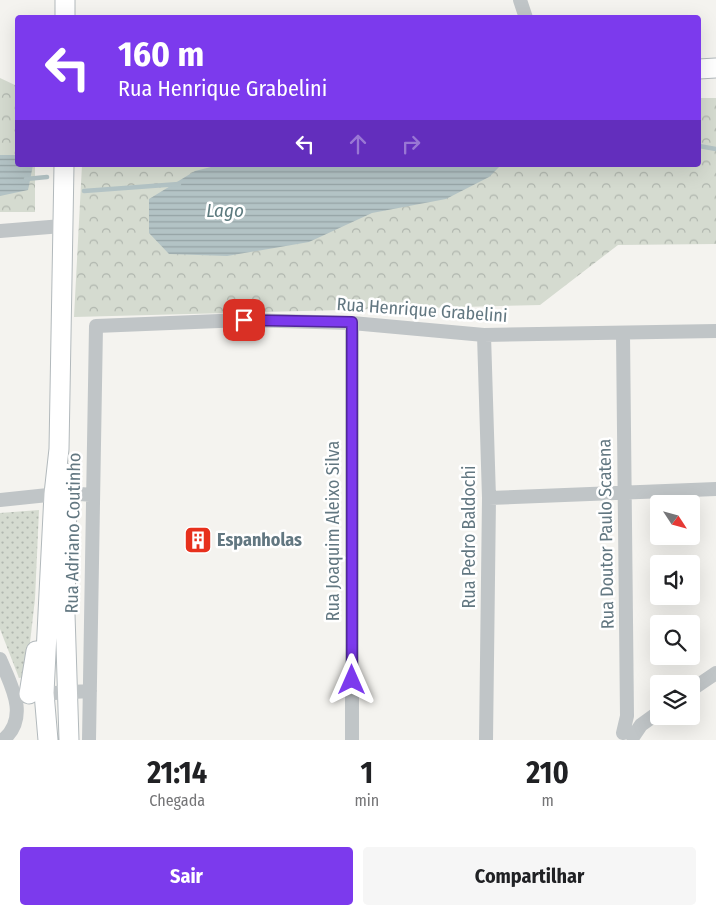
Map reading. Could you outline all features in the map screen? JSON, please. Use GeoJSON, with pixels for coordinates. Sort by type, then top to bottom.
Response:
{"type":"FeatureCollection","features":[{"type":"Feature","properties":{"kind":"main road"},"geometry":{"type":"LineString","coordinates":[[65,0],[65,15]]}},
{"type":"Feature","properties":{"kind":"main road"},"geometry":{"type":"LineString","coordinates":[[701,69],[716,68]]}},
{"type":"Feature","properties":{"kind":"main road"},"geometry":{"type":"LineString","coordinates":[[65,167],[62,226],[59,449],[69,740]]}},
{"type":"Feature","properties":{"kind":"main road"},"geometry":{"type":"LineString","coordinates":[[48,740],[29,695],[37,644],[49,599],[60,494]]}},
{"type":"Feature","properties":{"kind":"street"},"geometry":{"type":"LineString","coordinates":[[520,0],[525,15]]}},
{"type":"Feature","properties":{"kind":"street"},"geometry":{"type":"LineString","coordinates":[[0,231],[62,226]]}},
{"type":"Feature","properties":{"kind":"street","name":"Rua Henrique Grabelini"},"geometry":{"type":"LineString","coordinates":[[96,326],[244,320],[352,322],[484,335],[623,334],[716,330]]}},
{"type":"Feature","properties":{"kind":"street","name":"Rua Joaquim Aleixo Silva"},"geometry":{"type":"LineString","coordinates":[[352,322],[352,740]]}},
{"type":"Feature","properties":{"kind":"street","name":"Rua Adriano Coutinho"},"geometry":{"type":"LineString","coordinates":[[89,740],[96,326]]}},
{"type":"Feature","properties":{"kind":"street","name":"Rua Doutor Paulo Scatena"},"geometry":{"type":"LineString","coordinates":[[623,334],[626,738]]}},
{"type":"Feature","properties":{"kind":"street","name":"Rua Pedro Baldochi"},"geometry":{"type":"LineString","coordinates":[[484,335],[490,498],[486,740]]}},
{"type":"Feature","properties":{"kind":"street"},"geometry":{"type":"LineString","coordinates":[[490,498],[716,490]]}},
{"type":"Feature","properties":{"kind":"street"},"geometry":{"type":"LineString","coordinates":[[0,500],[60,494],[93,495]]}},
{"type":"Feature","properties":{"kind":"street"},"geometry":{"type":"LineString","coordinates":[[0,658],[29,695]]}},
{"type":"Feature","properties":{"kind":"street"},"geometry":{"type":"LineString","coordinates":[[700,684],[716,673]]}},
{"type":"Feature","properties":{"kind":"street"},"geometry":{"type":"LineString","coordinates":[[29,695],[90,691]]}},
{"type":"Feature","properties":{"kind":"street"},"geometry":{"type":"LineString","coordinates":[[3,740],[14,728],[16,718],[29,695]]}},
{"type":"Feature","properties":{"kind":"street"},"geometry":{"type":"LineString","coordinates":[[626,738],[650,718]]}},
{"type":"Feature","properties":{"kind":"green space"},"geometry":{"type":"Polygon","coordinates":[[[0,78],[15,85],[15,167],[35,167],[35,212],[0,212],[0,78]]]}},
{"type":"Feature","properties":{"kind":"green space"},"geometry":{"type":"Polygon","coordinates":[[[701,98],[716,98],[716,244],[618,245],[540,305],[74,317],[82,167],[701,167],[701,98]]]}},
{"type":"Feature","properties":{"kind":"green space"},"geometry":{"type":"Polygon","coordinates":[[[39,510],[35,599],[26,677],[19,678],[0,629],[0,513],[39,510]]]}},
{"type":"Feature","properties":{"kind":"water"},"geometry":{"type":"Polygon","coordinates":[[[0,155],[15,155],[15,167],[33,167],[28,190],[0,196],[0,155]]]}},
{"type":"Feature","properties":{"kind":"water","name":"Lago"},"geometry":{"type":"Polygon","coordinates":[[[211,167],[499,167],[489,177],[446,199],[372,213],[309,242],[227,256],[169,254],[149,233],[149,199],[195,171],[211,167]]]}},
{"type":"Feature","properties":{"kind":"waterway"},"geometry":{"type":"LineString","coordinates":[[701,146],[716,149]]}},
{"type":"Feature","properties":{"kind":"waterway"},"geometry":{"type":"LineString","coordinates":[[26,179],[47,177]]}},
{"type":"Feature","properties":{"kind":"waterway"},"geometry":{"type":"LineString","coordinates":[[84,191],[179,184]]}},
{"type":"Feature","properties":{"kind":"place","name":"Espanholas"},"geometry":{"type":"Point","coordinates":[198,540]}},
{"type":"Feature","properties":{"kind":"route"},"geometry":{"type":"LineString","coordinates":[[244,320],[352,322],[352,680]]}}]}
